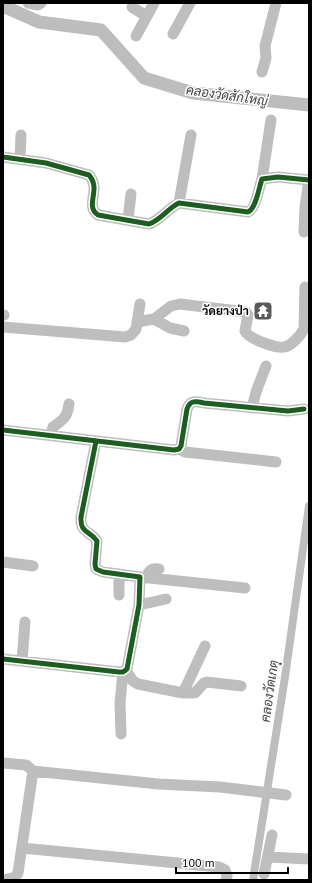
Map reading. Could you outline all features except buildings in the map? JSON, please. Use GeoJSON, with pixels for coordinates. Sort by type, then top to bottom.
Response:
{"type":"FeatureCollection","features":[{"type":"Feature","properties":{"kind":"street"},"geometry":{"type":"LineString","coordinates":[[28,3],[38,5],[41,3]]}},
{"type":"Feature","properties":{"kind":"street"},"geometry":{"type":"LineString","coordinates":[[136,36],[154,3]]}},
{"type":"Feature","properties":{"kind":"street"},"geometry":{"type":"LineString","coordinates":[[174,34],[190,3]]}},
{"type":"Feature","properties":{"kind":"street"},"geometry":{"type":"LineString","coordinates":[[262,72],[266,58],[265,46],[276,3]]}},
{"type":"Feature","properties":{"kind":"street"},"geometry":{"type":"LineString","coordinates":[[132,7],[146,16]]}},
{"type":"Feature","properties":{"kind":"street"},"geometry":{"type":"LineString","coordinates":[[3,156],[46,163],[89,175],[95,184],[92,206],[95,213],[98,215],[149,224],[179,203],[248,212],[251,211],[254,206],[262,179],[271,120]]}},
{"type":"Feature","properties":{"kind":"street"},"geometry":{"type":"LineString","coordinates":[[20,159],[21,135]]}},
{"type":"Feature","properties":{"kind":"street"},"geometry":{"type":"LineString","coordinates":[[179,203],[191,135]]}},
{"type":"Feature","properties":{"kind":"street"},"geometry":{"type":"LineString","coordinates":[[262,179],[278,177],[309,180],[305,207],[304,232]]}},
{"type":"Feature","properties":{"kind":"street"},"geometry":{"type":"LineString","coordinates":[[128,220],[131,194]]}},
{"type":"Feature","properties":{"kind":"street"},"geometry":{"type":"LineString","coordinates":[[137,322],[154,319],[171,306],[180,304],[246,312],[248,315],[245,331],[248,336],[264,343],[285,347],[302,332],[304,326],[305,287]]}},
{"type":"Feature","properties":{"kind":"street"},"geometry":{"type":"LineString","coordinates":[[3,327],[125,337],[134,332],[136,329],[140,304]]}},
{"type":"Feature","properties":{"kind":"street"},"geometry":{"type":"LineString","coordinates":[[154,319],[170,328],[184,331]]}},
{"type":"Feature","properties":{"kind":"street"},"geometry":{"type":"LineString","coordinates":[[252,408],[256,392],[266,366]]}},
{"type":"Feature","properties":{"kind":"street"},"geometry":{"type":"LineString","coordinates":[[179,449],[182,446],[188,405],[192,402],[196,401],[288,411],[304,409]]}},
{"type":"Feature","properties":{"kind":"street"},"geometry":{"type":"LineString","coordinates":[[51,435],[53,427],[62,421],[66,416],[69,404]]}},
{"type":"Feature","properties":{"kind":"street"},"geometry":{"type":"LineString","coordinates":[[3,430],[116,442],[174,450],[179,449],[185,452],[276,462]]}},
{"type":"Feature","properties":{"kind":"street"},"geometry":{"type":"LineString","coordinates":[[96,441],[80,524],[87,533],[97,541],[96,568],[102,572],[245,588]]}},
{"type":"Feature","properties":{"kind":"street"},"geometry":{"type":"LineString","coordinates":[[3,562],[32,566]]}},
{"type":"Feature","properties":{"kind":"street"},"geometry":{"type":"LineString","coordinates":[[121,734],[120,703],[124,671],[128,666],[143,577],[151,569],[159,570]]}},
{"type":"Feature","properties":{"kind":"street"},"geometry":{"type":"LineString","coordinates":[[119,574],[119,595]]}},
{"type":"Feature","properties":{"kind":"street"},"geometry":{"type":"LineString","coordinates":[[139,605],[166,599]]}},
{"type":"Feature","properties":{"kind":"street"},"geometry":{"type":"LineString","coordinates":[[22,662],[25,622]]}},
{"type":"Feature","properties":{"kind":"street"},"geometry":{"type":"LineString","coordinates":[[184,692],[205,646]]}},
{"type":"Feature","properties":{"kind":"street"},"geometry":{"type":"LineString","coordinates":[[3,660],[124,671],[133,681],[138,684],[184,692],[195,693],[204,683],[207,682],[241,686]]}},
{"type":"Feature","properties":{"kind":"street"},"geometry":{"type":"LineString","coordinates":[[3,763],[26,765],[33,771],[158,784],[197,785],[286,795]]}},
{"type":"Feature","properties":{"kind":"street"},"geometry":{"type":"LineString","coordinates":[[3,880],[11,879],[17,875],[33,771]]}},
{"type":"Feature","properties":{"kind":"street"},"geometry":{"type":"LineString","coordinates":[[264,874],[272,836]]}},
{"type":"Feature","properties":{"kind":"street"},"geometry":{"type":"LineString","coordinates":[[22,848],[219,867],[225,870],[227,876],[226,880]]}},
{"type":"Feature","properties":{"kind":"street"},"geometry":{"type":"LineString","coordinates":[[268,857],[309,859]]}},
{"type":"Feature","properties":{"kind":"waterway","name":"คลองวัดสักใหญ่"},"geometry":{"type":"LineString","coordinates":[[3,6],[39,22],[101,30],[144,78],[193,93],[309,105]]}},
{"type":"Feature","properties":{"kind":"waterway","name":"คลองวัดเกตุ"},"geometry":{"type":"LineString","coordinates":[[253,880],[285,677],[309,506]]}},
{"type":"Feature","properties":{"kind":"cycle path"},"geometry":{"type":"LineString","coordinates":[[3,157],[46,163],[89,175],[94,186],[92,202],[93,207],[94,211],[98,215],[149,224],[157,220],[179,203],[248,212],[253,207],[262,179],[278,177],[309,180]]}},
{"type":"Feature","properties":{"kind":"cycle path"},"geometry":{"type":"LineString","coordinates":[[3,430],[174,450],[179,449],[181,446],[187,409],[188,406],[194,402],[288,411],[304,409]]}},
{"type":"Feature","properties":{"kind":"cycle path"},"geometry":{"type":"LineString","coordinates":[[3,659],[119,672],[123,672],[127,669],[139,605],[140,577],[103,572],[96,569],[97,541],[84,529],[81,522],[96,441]]}},
{"type":"Feature","properties":{"kind":"place","name":"วัดยางป่า"},"geometry":{"type":"Point","coordinates":[263,311]}}]}
